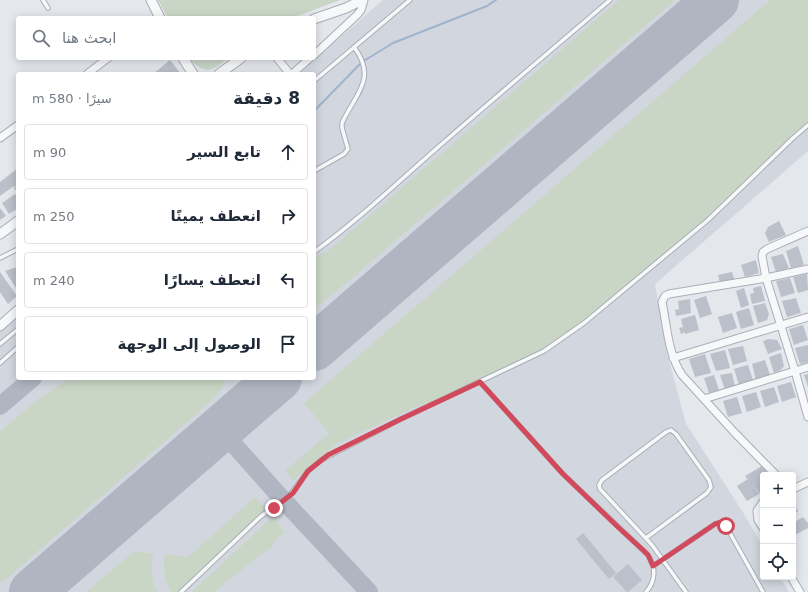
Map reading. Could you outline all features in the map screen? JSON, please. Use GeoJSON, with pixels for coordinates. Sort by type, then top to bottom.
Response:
{"type":"FeatureCollection","features":[{"type":"Feature","properties":{"kind":"street"},"geometry":{"type":"LineString","coordinates":[[151,0],[159,16]]}},
{"type":"Feature","properties":{"kind":"street"},"geometry":{"type":"LineString","coordinates":[[316,18],[346,8],[363,0]]}},
{"type":"Feature","properties":{"kind":"street"},"geometry":{"type":"LineString","coordinates":[[316,53],[358,14],[361,10],[363,0]]}},
{"type":"Feature","properties":{"kind":"street"},"geometry":{"type":"LineString","coordinates":[[90,72],[105,60]]}},
{"type":"Feature","properties":{"kind":"street"},"geometry":{"type":"LineString","coordinates":[[184,60],[192,72]]}},
{"type":"Feature","properties":{"kind":"street"},"geometry":{"type":"LineString","coordinates":[[222,72],[238,60]]}},
{"type":"Feature","properties":{"kind":"street"},"geometry":{"type":"LineString","coordinates":[[279,60],[289,72]]}},
{"type":"Feature","properties":{"kind":"street"},"geometry":{"type":"LineString","coordinates":[[293,72],[308,60]]}},
{"type":"Feature","properties":{"kind":"street"},"geometry":{"type":"LineString","coordinates":[[0,138],[16,126]]}},
{"type":"Feature","properties":{"kind":"street"},"geometry":{"type":"LineString","coordinates":[[0,234],[14,228]]}},
{"type":"Feature","properties":{"kind":"street"},"geometry":{"type":"LineString","coordinates":[[808,231],[767,249],[763,252],[762,256],[766,278],[795,371],[806,399],[808,417]]}},
{"type":"Feature","properties":{"kind":"street"},"geometry":{"type":"LineString","coordinates":[[773,472],[734,432],[677,368],[673,358],[662,302],[665,296],[669,294],[766,278],[808,269]]}},
{"type":"Feature","properties":{"kind":"street"},"geometry":{"type":"LineString","coordinates":[[0,326],[16,312]]}},
{"type":"Feature","properties":{"kind":"street"},"geometry":{"type":"LineString","coordinates":[[673,358],[808,317]]}},
{"type":"Feature","properties":{"kind":"street"},"geometry":{"type":"LineString","coordinates":[[704,398],[808,367]]}},
{"type":"Feature","properties":{"kind":"street"},"geometry":{"type":"LineString","coordinates":[[796,488],[808,482]]}},
{"type":"Feature","properties":{"kind":"street"},"geometry":{"type":"LineString","coordinates":[[760,507],[757,512],[760,523]]}},
{"type":"Feature","properties":{"kind":"street"},"geometry":{"type":"LineString","coordinates":[[794,580],[800,592]]}},
{"type":"Feature","properties":{"kind":"lane"},"geometry":{"type":"LineString","coordinates":[[43,0],[48,8]]}},
{"type":"Feature","properties":{"kind":"lane"},"geometry":{"type":"LineString","coordinates":[[316,79],[410,0]]}},
{"type":"Feature","properties":{"kind":"lane"},"geometry":{"type":"LineString","coordinates":[[316,251],[374,204],[610,0]]}},
{"type":"Feature","properties":{"kind":"lane"},"geometry":{"type":"LineString","coordinates":[[316,170],[344,154],[348,149],[342,123],[361,90],[364,75],[362,60],[354,47]]}},
{"type":"Feature","properties":{"kind":"lane"},"geometry":{"type":"LineString","coordinates":[[181,592],[254,523],[293,493],[308,471],[321,460],[401,419],[544,351],[584,324],[708,220],[808,125]]}},
{"type":"Feature","properties":{"kind":"lane"},"geometry":{"type":"LineString","coordinates":[[0,258],[16,251]]}},
{"type":"Feature","properties":{"kind":"lane"},"geometry":{"type":"LineString","coordinates":[[0,344],[16,331]]}},
{"type":"Feature","properties":{"kind":"lane"},"geometry":{"type":"LineString","coordinates":[[0,363],[16,349]]}},
{"type":"Feature","properties":{"kind":"lane"},"geometry":{"type":"LineString","coordinates":[[480,382],[563,474],[648,555],[653,566],[653,579],[647,592]]}},
{"type":"Feature","properties":{"kind":"lane"},"geometry":{"type":"LineString","coordinates":[[646,538],[707,493],[711,487],[709,480],[676,434],[671,430],[666,432],[602,480],[599,486],[646,538],[686,592]]}},
{"type":"Feature","properties":{"kind":"lane"},"geometry":{"type":"LineString","coordinates":[[653,566],[715,524],[722,522],[726,526],[762,592]]}},
{"type":"Feature","properties":{"kind":"shaded area"},"geometry":{"type":"Polygon","coordinates":[[[383,0],[808,0],[808,151],[655,284],[667,353],[686,424],[744,514],[760,542],[760,580],[782,580],[789,592],[0,592],[0,332],[16,318],[16,380],[316,380],[316,72],[300,72],[316,60],[316,58],[383,0]]]}},
{"type":"Feature","properties":{"kind":"green space"},"geometry":{"type":"Polygon","coordinates":[[[158,0],[340,0],[297,16],[167,16],[158,0]]]}},
{"type":"Feature","properties":{"kind":"green space"},"geometry":{"type":"Polygon","coordinates":[[[619,0],[675,0],[336,292],[316,306],[316,258],[346,236],[619,0]]]}},
{"type":"Feature","properties":{"kind":"green space"},"geometry":{"type":"Polygon","coordinates":[[[770,0],[808,0],[808,129],[795,135],[734,198],[710,219],[559,344],[439,400],[420,405],[336,444],[293,481],[285,471],[329,433],[304,403],[770,0]]]}},
{"type":"Feature","properties":{"kind":"green space"},"geometry":{"type":"Polygon","coordinates":[[[191,60],[225,60],[208,70],[195,64],[191,60]]]}},
{"type":"Feature","properties":{"kind":"green space"},"geometry":{"type":"Polygon","coordinates":[[[67,380],[225,380],[218,394],[210,402],[0,584],[0,432],[38,399],[67,380]]]}},
{"type":"Feature","properties":{"kind":"green space"},"geometry":{"type":"Polygon","coordinates":[[[255,497],[268,514],[185,592],[171,592],[165,573],[165,554],[188,557],[255,497]]]}},
{"type":"Feature","properties":{"kind":"green space"},"geometry":{"type":"Polygon","coordinates":[[[271,518],[275,520],[285,532],[275,541],[272,547],[214,592],[192,592],[271,518]]]}},
{"type":"Feature","properties":{"kind":"green space"},"geometry":{"type":"Polygon","coordinates":[[[133,552],[153,554],[152,573],[153,582],[157,592],[86,592],[133,552]]]}},
{"type":"Feature","properties":{"kind":"building"},"geometry":{"type":"Polygon","coordinates":[[[170,60],[179,72],[155,72],[170,60]]]}},
{"type":"Feature","properties":{"kind":"building"},"geometry":{"type":"Polygon","coordinates":[[[16,170],[16,184],[0,196],[0,182],[16,170]]]}},
{"type":"Feature","properties":{"kind":"building"},"geometry":{"type":"Polygon","coordinates":[[[15,194],[16,195],[16,209],[9,214],[2,203],[15,194]]]}},
{"type":"Feature","properties":{"kind":"building"},"geometry":{"type":"Polygon","coordinates":[[[0,208],[6,216],[0,220],[0,208]]]}},
{"type":"Feature","properties":{"kind":"building"},"geometry":{"type":"Polygon","coordinates":[[[779,221],[786,235],[769,242],[765,233],[768,227],[779,221]]]}},
{"type":"Feature","properties":{"kind":"building"},"geometry":{"type":"Polygon","coordinates":[[[798,246],[804,265],[791,268],[786,251],[798,246]]]}},
{"type":"Feature","properties":{"kind":"building"},"geometry":{"type":"Polygon","coordinates":[[[783,254],[789,268],[776,272],[771,257],[783,254]]]}},
{"type":"Feature","properties":{"kind":"building"},"geometry":{"type":"Polygon","coordinates":[[[756,260],[759,273],[745,277],[741,265],[756,260]]]}},
{"type":"Feature","properties":{"kind":"building"},"geometry":{"type":"Polygon","coordinates":[[[16,267],[16,288],[5,271],[16,267]]]}},
{"type":"Feature","properties":{"kind":"building"},"geometry":{"type":"Polygon","coordinates":[[[0,272],[16,295],[16,297],[8,304],[0,292],[0,272]]]}},
{"type":"Feature","properties":{"kind":"building"},"geometry":{"type":"Polygon","coordinates":[[[732,272],[735,281],[720,283],[718,275],[732,272]]]}},
{"type":"Feature","properties":{"kind":"building"},"geometry":{"type":"Polygon","coordinates":[[[807,274],[808,290],[798,293],[793,277],[807,274]]]}},
{"type":"Feature","properties":{"kind":"building"},"geometry":{"type":"Polygon","coordinates":[[[790,278],[795,293],[781,297],[776,281],[790,278]]]}},
{"type":"Feature","properties":{"kind":"building"},"geometry":{"type":"Polygon","coordinates":[[[761,286],[765,301],[752,304],[750,294],[754,293],[753,288],[761,286]]]}},
{"type":"Feature","properties":{"kind":"building"},"geometry":{"type":"Polygon","coordinates":[[[744,288],[749,305],[741,308],[736,291],[744,288]]]}},
{"type":"Feature","properties":{"kind":"building"},"geometry":{"type":"Polygon","coordinates":[[[706,296],[712,314],[700,318],[694,300],[706,296]]]}},
{"type":"Feature","properties":{"kind":"building"},"geometry":{"type":"Polygon","coordinates":[[[796,298],[801,313],[787,317],[782,301],[796,298]]]}},
{"type":"Feature","properties":{"kind":"building"},"geometry":{"type":"Polygon","coordinates":[[[690,299],[691,313],[676,316],[675,310],[679,309],[678,301],[690,299]]]}},
{"type":"Feature","properties":{"kind":"building"},"geometry":{"type":"Polygon","coordinates":[[[765,303],[769,314],[767,320],[758,323],[753,306],[765,303]]]}},
{"type":"Feature","properties":{"kind":"building"},"geometry":{"type":"Polygon","coordinates":[[[749,308],[754,325],[741,329],[736,312],[749,308]]]}},
{"type":"Feature","properties":{"kind":"building"},"geometry":{"type":"Polygon","coordinates":[[[732,313],[737,328],[723,333],[718,317],[732,313]]]}},
{"type":"Feature","properties":{"kind":"building"},"geometry":{"type":"Polygon","coordinates":[[[695,315],[699,330],[681,334],[679,328],[683,327],[681,319],[695,315]]]}},
{"type":"Feature","properties":{"kind":"building"},"geometry":{"type":"Polygon","coordinates":[[[803,325],[808,340],[794,345],[789,329],[803,325]]]}},
{"type":"Feature","properties":{"kind":"building"},"geometry":{"type":"Polygon","coordinates":[[[769,339],[777,340],[782,349],[768,354],[763,341],[769,339]]]}},
{"type":"Feature","properties":{"kind":"building"},"geometry":{"type":"Polygon","coordinates":[[[808,345],[808,362],[800,364],[795,348],[808,345]]]}},
{"type":"Feature","properties":{"kind":"building"},"geometry":{"type":"Polygon","coordinates":[[[743,346],[747,361],[733,365],[728,349],[743,346]]]}},
{"type":"Feature","properties":{"kind":"building"},"geometry":{"type":"Polygon","coordinates":[[[725,350],[730,368],[716,371],[710,354],[725,350]]]}},
{"type":"Feature","properties":{"kind":"building"},"geometry":{"type":"Polygon","coordinates":[[[781,353],[784,366],[781,370],[774,373],[769,357],[781,353]]]}},
{"type":"Feature","properties":{"kind":"building"},"geometry":{"type":"Polygon","coordinates":[[[705,354],[711,373],[695,377],[689,359],[705,354]]]}},
{"type":"Feature","properties":{"kind":"building"},"geometry":{"type":"Polygon","coordinates":[[[765,360],[770,375],[756,380],[752,364],[765,360]]]}},
{"type":"Feature","properties":{"kind":"building"},"geometry":{"type":"Polygon","coordinates":[[[748,365],[753,380],[739,385],[734,369],[748,365]]]}},
{"type":"Feature","properties":{"kind":"building"},"geometry":{"type":"Polygon","coordinates":[[[732,373],[735,387],[725,390],[720,375],[732,373]]]}},
{"type":"Feature","properties":{"kind":"building"},"geometry":{"type":"Polygon","coordinates":[[[808,374],[808,387],[804,375],[808,374]]]}},
{"type":"Feature","properties":{"kind":"building"},"geometry":{"type":"Polygon","coordinates":[[[714,375],[719,390],[709,393],[704,378],[714,375]]]}},
{"type":"Feature","properties":{"kind":"building"},"geometry":{"type":"Polygon","coordinates":[[[791,382],[796,397],[782,402],[777,386],[791,382]]]}},
{"type":"Feature","properties":{"kind":"building"},"geometry":{"type":"Polygon","coordinates":[[[774,387],[779,402],[765,407],[760,391],[774,387]]]}},
{"type":"Feature","properties":{"kind":"building"},"geometry":{"type":"Polygon","coordinates":[[[756,392],[761,407],[747,412],[742,396],[756,392]]]}},
{"type":"Feature","properties":{"kind":"building"},"geometry":{"type":"Polygon","coordinates":[[[737,397],[742,413],[728,417],[723,401],[737,397]]]}},
{"type":"Feature","properties":{"kind":"building"},"geometry":{"type":"Polygon","coordinates":[[[762,466],[767,472],[760,472],[760,494],[745,476],[762,466]]]}},
{"type":"Feature","properties":{"kind":"building"},"geometry":{"type":"Polygon","coordinates":[[[748,479],[759,494],[747,501],[737,486],[748,479]]]}},
{"type":"Feature","properties":{"kind":"building"},"geometry":{"type":"Polygon","coordinates":[[[803,517],[808,523],[808,528],[796,534],[796,521],[803,517]]]}},
{"type":"Feature","properties":{"kind":"building"},"geometry":{"type":"Polygon","coordinates":[[[583,533],[616,573],[609,579],[576,539],[583,533]]]}},
{"type":"Feature","properties":{"kind":"building"},"geometry":{"type":"Polygon","coordinates":[[[628,564],[642,580],[627,592],[613,577],[628,564]]]}},
{"type":"Feature","properties":{"kind":"waterway"},"geometry":{"type":"LineString","coordinates":[[316,109],[362,62],[393,43],[487,6],[496,0]]}},
{"type":"Feature","properties":{"kind":"taxiway"},"geometry":{"type":"LineString","coordinates":[[0,406],[31,380]]}},
{"type":"Feature","properties":{"kind":"taxiway"},"geometry":{"type":"LineString","coordinates":[[259,380],[259,396]]}},
{"type":"Feature","properties":{"kind":"taxiway"},"geometry":{"type":"LineString","coordinates":[[220,429],[284,501],[369,592]]}},
{"type":"Feature","properties":{"kind":"runway"},"geometry":{"type":"LineString","coordinates":[[316,346],[716,0]]}},
{"type":"Feature","properties":{"kind":"runway"},"geometry":{"type":"LineString","coordinates":[[32,592],[277,380]]}},
{"type":"Feature","properties":{"kind":"route"},"geometry":{"type":"LineString","coordinates":[[274,508],[296,490],[308,471],[314,465],[328,455],[480,382],[563,474],[648,555],[652,560],[653,566],[718,522],[722,522],[726,526]]}}]}
